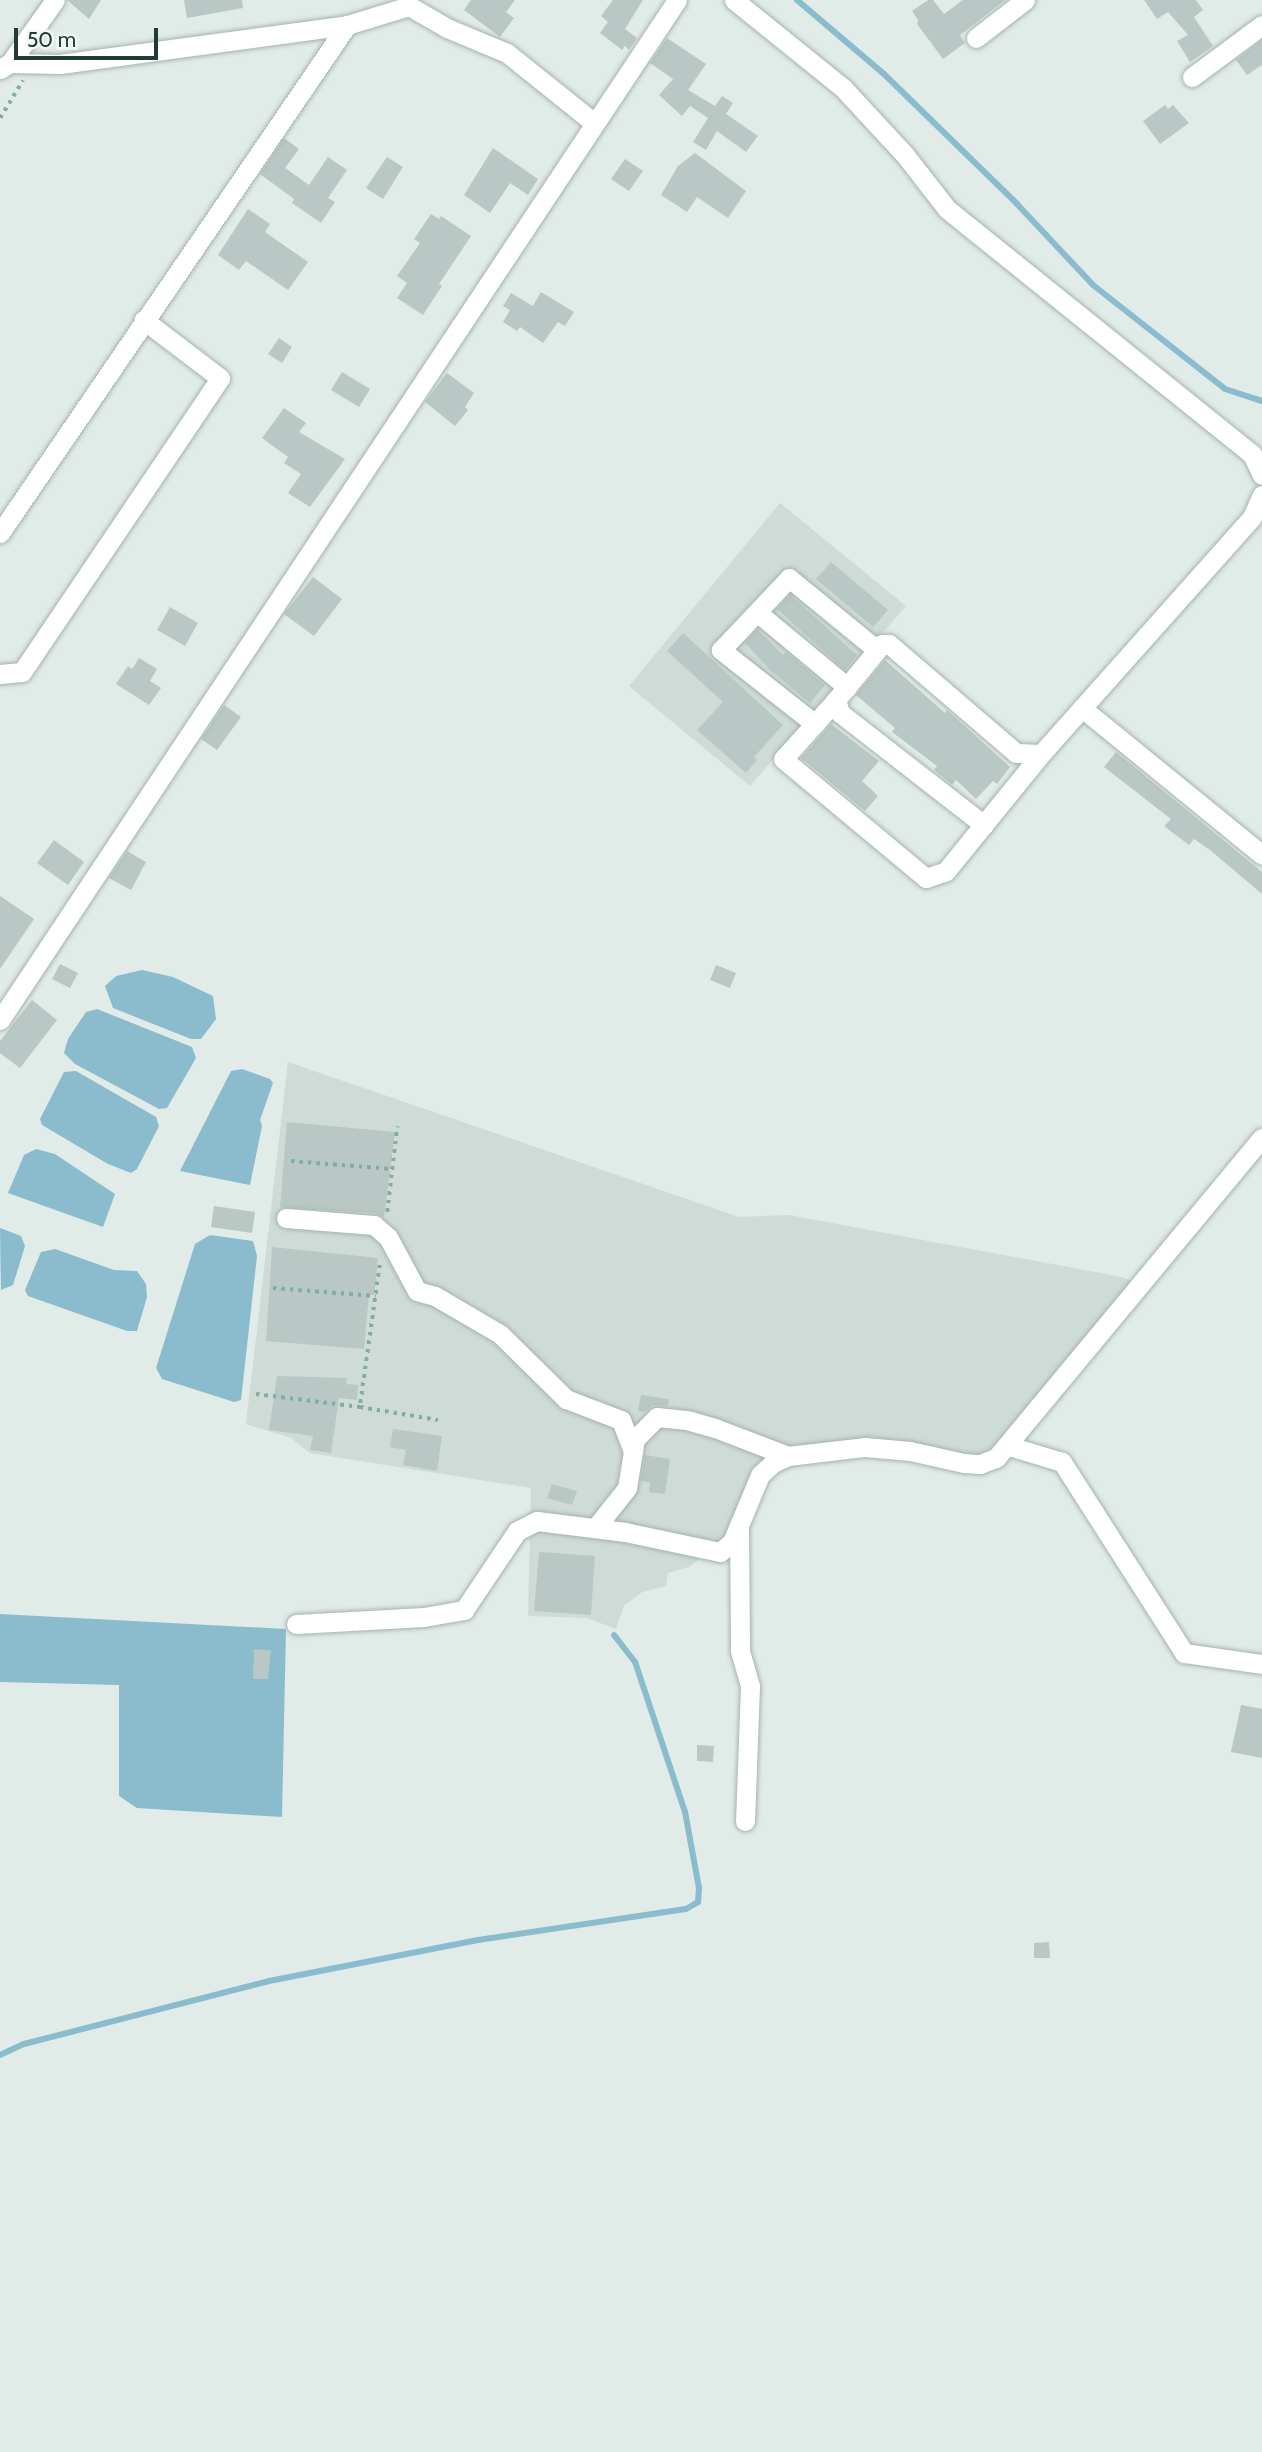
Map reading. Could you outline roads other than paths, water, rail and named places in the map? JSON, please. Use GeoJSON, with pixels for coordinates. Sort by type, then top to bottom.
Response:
{"type":"FeatureCollection","features":[{"type":"Feature","properties":{"kind":"street"},"geometry":{"type":"LineString","coordinates":[[12,64],[55,0]]}},
{"type":"Feature","properties":{"kind":"street"},"geometry":{"type":"LineString","coordinates":[[0,1020],[593,122],[677,0]]}},
{"type":"Feature","properties":{"kind":"street"},"geometry":{"type":"LineString","coordinates":[[734,0],[842,88],[905,155],[947,209],[1252,454],[1262,475]]}},
{"type":"Feature","properties":{"kind":"street"},"geometry":{"type":"LineString","coordinates":[[976,38],[1025,0]]}},
{"type":"Feature","properties":{"kind":"street"},"geometry":{"type":"LineString","coordinates":[[12,64],[60,64],[347,25],[409,6],[447,28],[507,53],[593,122]]}},
{"type":"Feature","properties":{"kind":"street"},"geometry":{"type":"LineString","coordinates":[[0,533],[347,25]]}},
{"type":"Feature","properties":{"kind":"street"},"geometry":{"type":"LineString","coordinates":[[1192,77],[1262,25]]}},
{"type":"Feature","properties":{"kind":"street"},"geometry":{"type":"LineString","coordinates":[[0,674],[22,672],[220,378],[144,320]]}},
{"type":"Feature","properties":{"kind":"street"},"geometry":{"type":"LineString","coordinates":[[1041,754],[1016,753],[889,644],[882,644],[783,759],[917,874],[926,878],[946,871],[1041,754],[1252,517],[1262,495]]}},
{"type":"Feature","properties":{"kind":"street"},"geometry":{"type":"LineString","coordinates":[[815,724],[721,650],[789,578],[877,650]]}},
{"type":"Feature","properties":{"kind":"street"},"geometry":{"type":"LineString","coordinates":[[758,613],[841,693],[840,713],[984,825]]}},
{"type":"Feature","properties":{"kind":"street"},"geometry":{"type":"LineString","coordinates":[[1082,708],[1262,855]]}},
{"type":"Feature","properties":{"kind":"street"},"geometry":{"type":"LineString","coordinates":[[296,1623],[424,1617],[464,1610],[517,1531],[537,1521],[596,1527],[720,1552],[732,1542],[760,1475],[773,1463],[788,1456],[865,1447],[979,1464],[996,1458],[1009,1446],[1137,1285],[1262,1138]]}},
{"type":"Feature","properties":{"kind":"street"},"geometry":{"type":"LineString","coordinates":[[286,1219],[374,1225],[385,1234],[417,1291],[435,1296],[499,1334],[566,1399],[621,1420],[633,1451]]}},
{"type":"Feature","properties":{"kind":"street"},"geometry":{"type":"LineString","coordinates":[[596,1527],[627,1488],[635,1439],[657,1417],[687,1420],[715,1428],[788,1456]]}},
{"type":"Feature","properties":{"kind":"street"},"geometry":{"type":"LineString","coordinates":[[1009,1446],[1062,1462],[1184,1653],[1262,1664]]}},
{"type":"Feature","properties":{"kind":"street"},"geometry":{"type":"LineString","coordinates":[[739,1524],[740,1651],[750,1686],[745,1821]]}},
{"type":"Feature","properties":{"kind":"water"},"geometry":{"type":"Polygon","coordinates":[[[142,970],[173,977],[213,996],[216,1019],[201,1039],[191,1039],[113,1008],[105,986],[116,976],[142,970]]]}},
{"type":"Feature","properties":{"kind":"water"},"geometry":{"type":"Polygon","coordinates":[[[97,1009],[192,1047],[196,1058],[167,1108],[159,1109],[75,1064],[64,1053],[68,1039],[86,1012],[97,1009]]]}},
{"type":"Feature","properties":{"kind":"water"},"geometry":{"type":"Polygon","coordinates":[[[242,1069],[270,1079],[273,1083],[260,1120],[262,1126],[250,1185],[180,1171],[231,1071],[242,1069]]]}},
{"type":"Feature","properties":{"kind":"water"},"geometry":{"type":"Polygon","coordinates":[[[76,1071],[156,1117],[159,1126],[137,1169],[131,1173],[108,1164],[42,1125],[40,1119],[64,1072],[76,1071]]]}},
{"type":"Feature","properties":{"kind":"water"},"geometry":{"type":"Polygon","coordinates":[[[36,1149],[55,1154],[115,1194],[103,1227],[8,1193],[24,1155],[36,1149]]]}},
{"type":"Feature","properties":{"kind":"water"},"geometry":{"type":"Polygon","coordinates":[[[0,1228],[21,1236],[25,1246],[13,1285],[1,1290],[0,1228]]]}},
{"type":"Feature","properties":{"kind":"water"},"geometry":{"type":"Polygon","coordinates":[[[210,1235],[253,1241],[257,1256],[241,1400],[234,1402],[162,1379],[156,1368],[195,1244],[210,1235]]]}},
{"type":"Feature","properties":{"kind":"water"},"geometry":{"type":"Polygon","coordinates":[[[55,1249],[114,1270],[137,1271],[146,1284],[147,1297],[137,1331],[127,1331],[28,1296],[25,1290],[41,1252],[55,1249]]]}},
{"type":"Feature","properties":{"kind":"water"},"geometry":{"type":"Polygon","coordinates":[[[0,1614],[286,1629],[282,1817],[137,1808],[119,1796],[119,1685],[0,1682],[0,1614]]]}},
{"type":"Feature","properties":{"kind":"waterway"},"geometry":{"type":"LineString","coordinates":[[797,0],[884,74],[1017,204],[1093,285],[1225,389],[1262,401]]}},
{"type":"Feature","properties":{"kind":"waterway"},"geometry":{"type":"LineString","coordinates":[[0,2055],[24,2044],[269,1981],[478,1940],[686,1909],[698,1902],[699,1888],[685,1812],[635,1662],[614,1635]]}}]}
